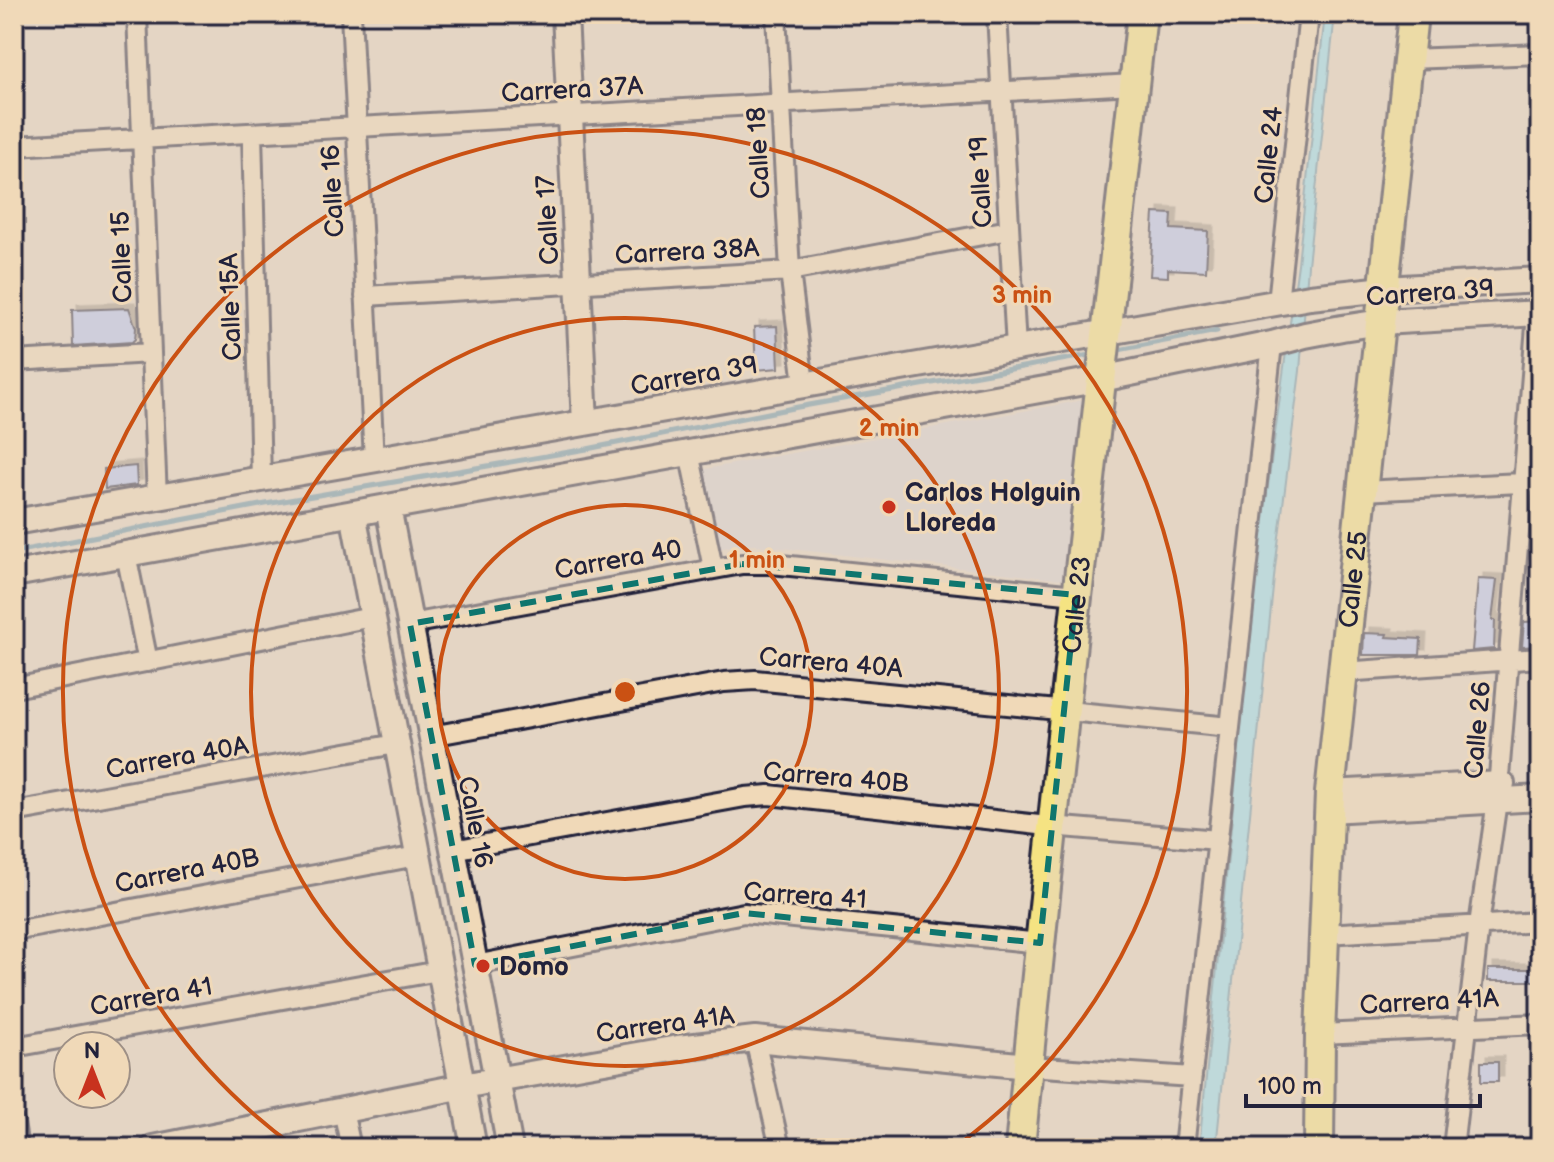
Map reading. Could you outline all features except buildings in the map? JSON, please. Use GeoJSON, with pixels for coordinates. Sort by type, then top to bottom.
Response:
{"type":"FeatureCollection","features":[{"type":"Feature","properties":{"kind":"main road","name":"Calle 17"},"geometry":{"type":"LineString","coordinates":[[565,14],[585,423]]}},
{"type":"Feature","properties":{"kind":"main road","name":"Calle 23"},"geometry":{"type":"LineString","coordinates":[[1020,1148],[1076,595],[1142,14]]}},
{"type":"Feature","properties":{"kind":"main road","name":"Calle 25"},"geometry":{"type":"LineString","coordinates":[[1319,1148],[1320,1034],[1330,802],[1413,14]]}},
{"type":"Feature","properties":{"kind":"main road","name":"Carrera 39"},"geometry":{"type":"LineString","coordinates":[[14,574],[689,452],[1104,357],[1292,300],[1385,289],[1540,280]]}},
{"type":"Feature","properties":{"kind":"main road","name":"Carrera 39"},"geometry":{"type":"LineString","coordinates":[[1296,338],[1385,289]]}},
{"type":"Feature","properties":{"kind":"main road","name":"Carrera 39"},"geometry":{"type":"LineString","coordinates":[[14,522],[1016,348],[1104,357],[1296,338],[1381,322],[1538,314]]}},
{"type":"Feature","properties":{"kind":"main road","name":"Calle 16"},"geometry":{"type":"LineString","coordinates":[[388,507],[510,1148]]}},
{"type":"Feature","properties":{"kind":"main road"},"geometry":{"type":"LineString","coordinates":[[353,513],[474,1148]]}},
{"type":"Feature","properties":{"kind":"main road"},"geometry":{"type":"LineString","coordinates":[[1498,793],[1540,782]]}},
{"type":"Feature","properties":{"kind":"main road"},"geometry":{"type":"LineString","coordinates":[[1330,802],[1498,793],[1540,798]]}},
{"type":"Feature","properties":{"kind":"main road","name":"Carrera 41A"},"geometry":{"type":"LineString","coordinates":[[153,1148],[240,1139],[343,1110],[461,1086],[678,1048],[755,1039],[1028,1066]]}},
{"type":"Feature","properties":{"kind":"street","name":"Calle 15"},"geometry":{"type":"LineString","coordinates":[[137,14],[157,498]]}},
{"type":"Feature","properties":{"kind":"street","name":"Calle 16"},"geometry":{"type":"LineString","coordinates":[[351,14],[374,460]]}},
{"type":"Feature","properties":{"kind":"street","name":"Calle 18"},"geometry":{"type":"LineString","coordinates":[[776,14],[790,271],[804,384]]}},
{"type":"Feature","properties":{"kind":"street","name":"Calle 19"},"geometry":{"type":"LineString","coordinates":[[997,14],[1016,348]]}},
{"type":"Feature","properties":{"kind":"street","name":"Calle 24"},"geometry":{"type":"LineString","coordinates":[[1292,300],[1309,14]]}},
{"type":"Feature","properties":{"kind":"street"},"geometry":{"type":"LineString","coordinates":[[1408,59],[1540,54]]}},
{"type":"Feature","properties":{"kind":"street","name":"Carrera 37A"},"geometry":{"type":"LineString","coordinates":[[14,146],[1134,84]]}},
{"type":"Feature","properties":{"kind":"street","name":"Calle 15A"},"geometry":{"type":"LineString","coordinates":[[252,133],[261,479]]}},
{"type":"Feature","properties":{"kind":"street","name":"Carrera 38A"},"geometry":{"type":"LineString","coordinates":[[365,296],[790,271],[1009,230]]}},
{"type":"Feature","properties":{"kind":"street","name":"Calle 26"},"geometry":{"type":"LineString","coordinates":[[1453,1148],[1498,793],[1509,660],[1532,482],[1538,314]]}},
{"type":"Feature","properties":{"kind":"street"},"geometry":{"type":"LineString","coordinates":[[1184,1148],[1230,727],[1296,338]]}},
{"type":"Feature","properties":{"kind":"street"},"geometry":{"type":"LineString","coordinates":[[14,361],[151,353]]}},
{"type":"Feature","properties":{"kind":"street"},"geometry":{"type":"LineString","coordinates":[[689,452],[713,568]]}},
{"type":"Feature","properties":{"kind":"street"},"geometry":{"type":"LineString","coordinates":[[1363,491],[1532,482]]}},
{"type":"Feature","properties":{"kind":"street"},"geometry":{"type":"LineString","coordinates":[[126,554],[148,662]]}},
{"type":"Feature","properties":{"kind":"street","name":"Carrera 40"},"geometry":{"type":"LineString","coordinates":[[410,624],[742,564],[771,564],[1076,595]]}},
{"type":"Feature","properties":{"kind":"street"},"geometry":{"type":"LineString","coordinates":[[14,688],[372,617]]}},
{"type":"Feature","properties":{"kind":"street"},"geometry":{"type":"LineString","coordinates":[[1343,672],[1540,658]]}},
{"type":"Feature","properties":{"kind":"street","name":"Carrera 40A"},"geometry":{"type":"LineString","coordinates":[[431,736],[724,682],[755,680],[1230,727]]}},
{"type":"Feature","properties":{"kind":"street","name":"Carrera 40A"},"geometry":{"type":"LineString","coordinates":[[14,812],[396,744]]}},
{"type":"Feature","properties":{"kind":"street","name":"Carrera 40B"},"geometry":{"type":"LineString","coordinates":[[453,850],[769,795],[1054,827],[1218,840]]}},
{"type":"Feature","properties":{"kind":"street","name":"Carrera 40B"},"geometry":{"type":"LineString","coordinates":[[14,931],[417,856]]}},
{"type":"Feature","properties":{"kind":"street","name":"Carrera 41"},"geometry":{"type":"LineString","coordinates":[[475,965],[744,913],[1040,943]]}},
{"type":"Feature","properties":{"kind":"street"},"geometry":{"type":"LineString","coordinates":[[1324,934],[1540,922]]}},
{"type":"Feature","properties":{"kind":"street","name":"Carrera 41"},"geometry":{"type":"LineString","coordinates":[[14,1047],[439,971]]}},
{"type":"Feature","properties":{"kind":"street","name":"Carrera 41A"},"geometry":{"type":"LineString","coordinates":[[1320,1034],[1540,1024]]}},
{"type":"Feature","properties":{"kind":"street"},"geometry":{"type":"LineString","coordinates":[[755,1039],[780,1148]]}},
{"type":"Feature","properties":{"kind":"street","name":"Carrera 41A"},"geometry":{"type":"LineString","coordinates":[[1028,1066],[1192,1077]]}},
{"type":"Feature","properties":{"kind":"street"},"geometry":{"type":"LineString","coordinates":[[343,1110],[351,1148]]}},
{"type":"Feature","properties":{"kind":"street"},"geometry":{"type":"LineString","coordinates":[[14,1123],[18,1148]]}},
{"type":"Feature","properties":{"kind":"highlighted area"},"geometry":{"type":"Polygon","coordinates":[[[742,564],[1076,595],[1040,943],[744,913],[475,965],[410,624],[742,564]]]}},
{"type":"Feature","properties":{"kind":"shaded area","name":"Carlos Holguin Lloreda"},"geometry":{"type":"Polygon","coordinates":[[[1084,400],[1064,580],[747,544],[712,550],[700,470],[1084,400]]]}},
{"type":"Feature","properties":{"kind":"water"},"geometry":{"type":"Polygon","coordinates":[[[1325,14],[1335,14],[1300,371],[1275,568],[1216,1148],[1199,1148],[1257,566],[1298,264],[1325,14]]]}},
{"type":"Feature","properties":{"kind":"waterway"},"geometry":{"type":"LineString","coordinates":[[1113,351],[1217,331]]}},
{"type":"Feature","properties":{"kind":"waterway"},"geometry":{"type":"LineString","coordinates":[[14,552],[1095,354]]}},
{"type":"Feature","properties":{"kind":"place","name":"Carlos Holguin Lloreda"},"geometry":{"type":"Point","coordinates":[889,507]}},
{"type":"Feature","properties":{"kind":"place","name":"Domo"},"geometry":{"type":"Point","coordinates":[483,966]}}]}
